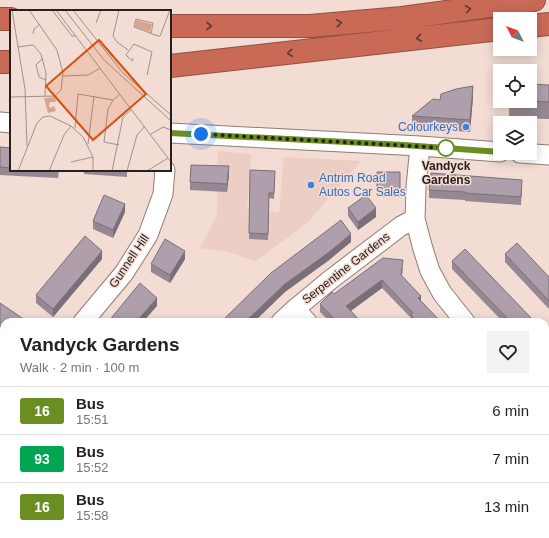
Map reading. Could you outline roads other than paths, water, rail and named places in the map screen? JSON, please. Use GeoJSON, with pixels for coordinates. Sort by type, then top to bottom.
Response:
{"type":"FeatureCollection","features":[{"type":"Feature","properties":{"kind":"highway"},"geometry":{"type":"LineString","coordinates":[[171,26],[310,26],[402,18],[534,0]]}},
{"type":"Feature","properties":{"kind":"highway"},"geometry":{"type":"LineString","coordinates":[[537,25],[549,24]]}},
{"type":"Feature","properties":{"kind":"highway"},"geometry":{"type":"LineString","coordinates":[[171,66],[493,31]]}},
{"type":"Feature","properties":{"kind":"street"},"geometry":{"type":"LineString","coordinates":[[0,122],[10,123]]}},
{"type":"Feature","properties":{"kind":"street"},"geometry":{"type":"LineString","coordinates":[[171,133],[420,146],[493,151]]}},
{"type":"Feature","properties":{"kind":"street"},"geometry":{"type":"LineString","coordinates":[[420,146],[415,218],[430,271],[442,293],[462,318]]}},
{"type":"Feature","properties":{"kind":"street"},"geometry":{"type":"LineString","coordinates":[[537,154],[549,155]]}},
{"type":"Feature","properties":{"kind":"street","name":"Gunnell Hill"},"geometry":{"type":"LineString","coordinates":[[86,318],[124,273],[148,235],[164,194],[165,171]]}},
{"type":"Feature","properties":{"kind":"street","name":"Serpentine Gardens"},"geometry":{"type":"LineString","coordinates":[[301,315],[330,280],[415,218]]}},
{"type":"Feature","properties":{"kind":"place","name":"Colourkeys"},"geometry":{"type":"Point","coordinates":[466,127]}},
{"type":"Feature","properties":{"kind":"place","name":"Vandyck Gardens"},"geometry":{"type":"Point","coordinates":[446,148]}},
{"type":"Feature","properties":{"kind":"place","name":"Antrim Road Autos Car Sales"},"geometry":{"type":"Point","coordinates":[311,185]}}]}
